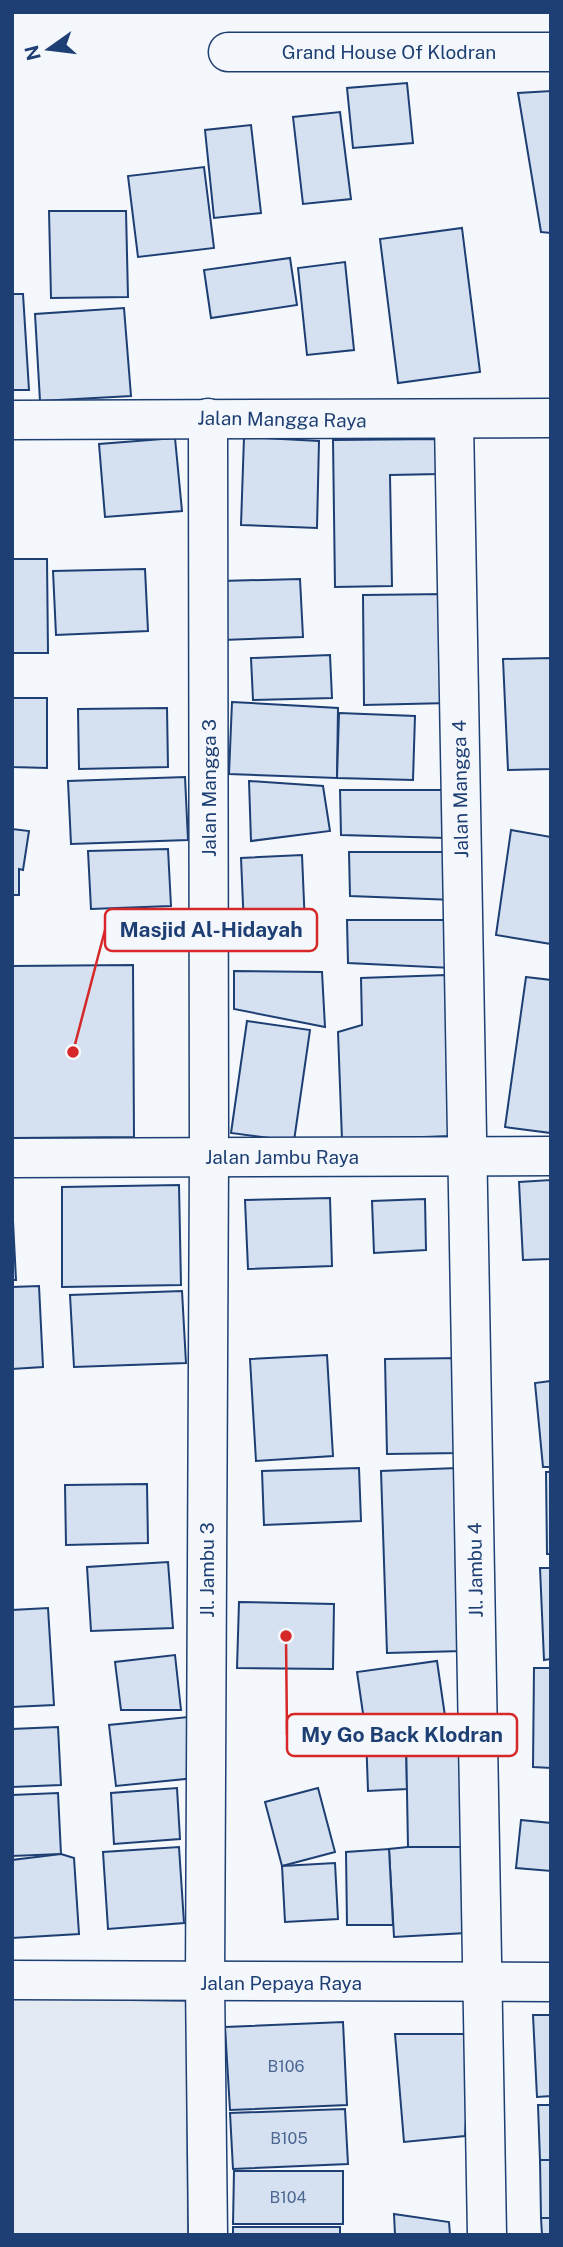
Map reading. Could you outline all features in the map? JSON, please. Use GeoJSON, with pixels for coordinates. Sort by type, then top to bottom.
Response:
{"type":"FeatureCollection","features":[{"type":"Feature","properties":{"kind":"street","name":"Grand House Of Klodran"},"geometry":{"type":"LineString","coordinates":[[228,52],[551,52]]}},
{"type":"Feature","properties":{"kind":"street","name":"Jalan Mangga Raya"},"geometry":{"type":"LineString","coordinates":[[12,420],[208,418],[454,421],[551,418]]}},
{"type":"Feature","properties":{"kind":"street","name":"Jalan Mangga 3"},"geometry":{"type":"LineString","coordinates":[[208,418],[209,1157]]}},
{"type":"Feature","properties":{"kind":"street","name":"Jalan Mangga 4"},"geometry":{"type":"LineString","coordinates":[[454,421],[466,1157]]}},
{"type":"Feature","properties":{"kind":"street","name":"Jalan Jambu Raya"},"geometry":{"type":"LineString","coordinates":[[12,1158],[551,1156]]}},
{"type":"Feature","properties":{"kind":"street","name":"Jl. Jambu 3"},"geometry":{"type":"LineString","coordinates":[[208,2235],[205,1982],[209,1157]]}},
{"type":"Feature","properties":{"kind":"street","name":"Jl. Jambu 4"},"geometry":{"type":"LineString","coordinates":[[466,1157],[488,2235]]}},
{"type":"Feature","properties":{"kind":"street","name":"Jalan Pepaya Raya"},"geometry":{"type":"LineString","coordinates":[[12,1980],[551,1982]]}},
{"type":"Feature","properties":{"kind":"shaded area"},"geometry":{"type":"Polygon","coordinates":[[[12,1998],[187,2001],[188,2235],[12,2235],[12,1998]]]}},
{"type":"Feature","properties":{"kind":"building"},"geometry":{"type":"Polygon","coordinates":[[[407,83],[413,143],[353,148],[347,88],[407,83]]]}},
{"type":"Feature","properties":{"kind":"building"},"geometry":{"type":"Polygon","coordinates":[[[551,91],[551,233],[541,232],[518,93],[551,91]]]}},
{"type":"Feature","properties":{"kind":"building"},"geometry":{"type":"Polygon","coordinates":[[[340,112],[351,199],[303,204],[293,117],[340,112]]]}},
{"type":"Feature","properties":{"kind":"building"},"geometry":{"type":"Polygon","coordinates":[[[251,125],[261,213],[214,218],[205,130],[251,125]]]}},
{"type":"Feature","properties":{"kind":"building"},"geometry":{"type":"Polygon","coordinates":[[[204,167],[214,248],[138,257],[128,176],[204,167]]]}},
{"type":"Feature","properties":{"kind":"building"},"geometry":{"type":"Polygon","coordinates":[[[49,211],[126,211],[128,297],[51,298],[49,211]]]}},
{"type":"Feature","properties":{"kind":"building"},"geometry":{"type":"Polygon","coordinates":[[[462,228],[480,372],[398,383],[380,239],[462,228]]]}},
{"type":"Feature","properties":{"kind":"building"},"geometry":{"type":"Polygon","coordinates":[[[290,258],[297,305],[211,318],[204,270],[290,258]]]}},
{"type":"Feature","properties":{"kind":"building"},"geometry":{"type":"Polygon","coordinates":[[[345,262],[354,350],[307,355],[298,268],[345,262]]]}},
{"type":"Feature","properties":{"kind":"building"},"geometry":{"type":"Polygon","coordinates":[[[12,294],[23,294],[29,390],[12,390],[12,294]]]}},
{"type":"Feature","properties":{"kind":"building"},"geometry":{"type":"Polygon","coordinates":[[[124,308],[131,396],[40,401],[35,314],[124,308]]]}},
{"type":"Feature","properties":{"kind":"building"},"geometry":{"type":"Polygon","coordinates":[[[244,437],[319,441],[317,528],[241,525],[244,437]]]}},
{"type":"Feature","properties":{"kind":"building"},"geometry":{"type":"Polygon","coordinates":[[[175,438],[182,511],[105,517],[99,444],[175,438]]]}},
{"type":"Feature","properties":{"kind":"building"},"geometry":{"type":"Polygon","coordinates":[[[439,439],[440,474],[390,475],[392,586],[335,587],[333,440],[439,439]]]}},
{"type":"Feature","properties":{"kind":"building"},"geometry":{"type":"Polygon","coordinates":[[[12,559],[47,559],[48,653],[12,653],[12,559]]]}},
{"type":"Feature","properties":{"kind":"building"},"geometry":{"type":"Polygon","coordinates":[[[145,569],[148,631],[56,635],[53,571],[145,569]]]}},
{"type":"Feature","properties":{"kind":"building"},"geometry":{"type":"Polygon","coordinates":[[[300,579],[303,637],[223,640],[221,581],[300,579]]]}},
{"type":"Feature","properties":{"kind":"building"},"geometry":{"type":"Polygon","coordinates":[[[447,594],[449,703],[364,705],[363,595],[447,594]]]}},
{"type":"Feature","properties":{"kind":"building"},"geometry":{"type":"Polygon","coordinates":[[[330,655],[332,698],[253,700],[251,658],[330,655]]]}},
{"type":"Feature","properties":{"kind":"building"},"geometry":{"type":"Polygon","coordinates":[[[551,658],[551,769],[508,770],[503,659],[551,658]]]}},
{"type":"Feature","properties":{"kind":"building"},"geometry":{"type":"Polygon","coordinates":[[[12,698],[47,698],[47,768],[12,767],[12,698]]]}},
{"type":"Feature","properties":{"kind":"building"},"geometry":{"type":"Polygon","coordinates":[[[232,702],[338,708],[337,778],[229,774],[232,702]]]}},
{"type":"Feature","properties":{"kind":"building"},"geometry":{"type":"Polygon","coordinates":[[[167,708],[168,767],[79,769],[78,709],[167,708]]]}},
{"type":"Feature","properties":{"kind":"building"},"geometry":{"type":"Polygon","coordinates":[[[339,713],[415,716],[413,780],[337,778],[339,713]]]}},
{"type":"Feature","properties":{"kind":"building"},"geometry":{"type":"Polygon","coordinates":[[[185,777],[188,840],[71,844],[68,781],[185,777]]]}},
{"type":"Feature","properties":{"kind":"building"},"geometry":{"type":"Polygon","coordinates":[[[249,781],[323,786],[330,831],[251,841],[249,781]]]}},
{"type":"Feature","properties":{"kind":"building"},"geometry":{"type":"Polygon","coordinates":[[[340,790],[447,790],[446,838],[341,835],[340,790]]]}},
{"type":"Feature","properties":{"kind":"building"},"geometry":{"type":"Polygon","coordinates":[[[12,829],[29,831],[23,870],[19,869],[19,895],[12,895],[12,829]]]}},
{"type":"Feature","properties":{"kind":"building"},"geometry":{"type":"Polygon","coordinates":[[[511,830],[551,837],[551,944],[496,935],[511,830]]]}},
{"type":"Feature","properties":{"kind":"building"},"geometry":{"type":"Polygon","coordinates":[[[168,849],[171,906],[91,909],[88,851],[168,849]]]}},
{"type":"Feature","properties":{"kind":"building"},"geometry":{"type":"Polygon","coordinates":[[[349,852],[456,852],[454,900],[350,896],[349,852]]]}},
{"type":"Feature","properties":{"kind":"building"},"geometry":{"type":"Polygon","coordinates":[[[302,855],[306,949],[245,951],[241,858],[302,855]]]}},
{"type":"Feature","properties":{"kind":"building"},"geometry":{"type":"Polygon","coordinates":[[[347,920],[453,920],[452,968],[348,963],[347,920]]]}},
{"type":"Feature","properties":{"kind":"building"},"geometry":{"type":"Polygon","coordinates":[[[133,965],[134,1137],[12,1138],[12,966],[133,965]]]}},
{"type":"Feature","properties":{"kind":"building"},"geometry":{"type":"Polygon","coordinates":[[[234,971],[322,972],[325,1027],[234,1009],[234,971]]]}},
{"type":"Feature","properties":{"kind":"building"},"geometry":{"type":"Polygon","coordinates":[[[446,975],[451,1136],[342,1140],[338,1032],[362,1025],[361,978],[446,975]]]}},
{"type":"Feature","properties":{"kind":"building"},"geometry":{"type":"Polygon","coordinates":[[[526,977],[551,980],[551,1133],[505,1127],[526,977]]]}},
{"type":"Feature","properties":{"kind":"building"},"geometry":{"type":"Polygon","coordinates":[[[247,1021],[310,1030],[294,1141],[231,1133],[247,1021]]]}},
{"type":"Feature","properties":{"kind":"building"},"geometry":{"type":"Polygon","coordinates":[[[551,1180],[551,1259],[523,1260],[519,1182],[551,1180]]]}},
{"type":"Feature","properties":{"kind":"building"},"geometry":{"type":"Polygon","coordinates":[[[179,1185],[181,1285],[62,1287],[62,1187],[179,1185]]]}},
{"type":"Feature","properties":{"kind":"building"},"geometry":{"type":"Polygon","coordinates":[[[330,1198],[332,1266],[248,1269],[245,1200],[330,1198]]]}},
{"type":"Feature","properties":{"kind":"building"},"geometry":{"type":"Polygon","coordinates":[[[425,1199],[426,1250],[374,1253],[372,1201],[425,1199]]]}},
{"type":"Feature","properties":{"kind":"building"},"geometry":{"type":"Polygon","coordinates":[[[12,1201],[16,1280],[12,1280],[12,1201]]]}},
{"type":"Feature","properties":{"kind":"building"},"geometry":{"type":"Polygon","coordinates":[[[39,1286],[43,1367],[12,1369],[12,1287],[39,1286]]]}},
{"type":"Feature","properties":{"kind":"building"},"geometry":{"type":"Polygon","coordinates":[[[182,1291],[186,1363],[74,1367],[70,1295],[182,1291]]]}},
{"type":"Feature","properties":{"kind":"building"},"geometry":{"type":"Polygon","coordinates":[[[327,1355],[333,1456],[256,1461],[250,1359],[327,1355]]]}},
{"type":"Feature","properties":{"kind":"building"},"geometry":{"type":"Polygon","coordinates":[[[462,1358],[462,1453],[387,1454],[385,1359],[462,1358]]]}},
{"type":"Feature","properties":{"kind":"building"},"geometry":{"type":"Polygon","coordinates":[[[551,1381],[551,1467],[543,1467],[535,1383],[551,1381]]]}},
{"type":"Feature","properties":{"kind":"building"},"geometry":{"type":"Polygon","coordinates":[[[359,1468],[361,1521],[264,1525],[262,1471],[359,1468]]]}},
{"type":"Feature","properties":{"kind":"building"},"geometry":{"type":"Polygon","coordinates":[[[457,1468],[463,1651],[387,1653],[381,1471],[457,1468]]]}},
{"type":"Feature","properties":{"kind":"building"},"geometry":{"type":"Polygon","coordinates":[[[546,1472],[551,1472],[551,1554],[547,1554],[546,1472]]]}},
{"type":"Feature","properties":{"kind":"building"},"geometry":{"type":"Polygon","coordinates":[[[147,1484],[148,1543],[66,1545],[65,1485],[147,1484]]]}},
{"type":"Feature","properties":{"kind":"building"},"geometry":{"type":"Polygon","coordinates":[[[168,1562],[173,1628],[91,1631],[87,1567],[168,1562]]]}},
{"type":"Feature","properties":{"kind":"building"},"geometry":{"type":"Polygon","coordinates":[[[540,1568],[551,1568],[551,1659],[544,1660],[540,1568]]]}},
{"type":"Feature","properties":{"kind":"building"},"geometry":{"type":"Polygon","coordinates":[[[239,1602],[334,1604],[333,1669],[237,1668],[239,1602]]]}},
{"type":"Feature","properties":{"kind":"building"},"geometry":{"type":"Polygon","coordinates":[[[48,1608],[54,1705],[12,1707],[12,1610],[48,1608]]]}},
{"type":"Feature","properties":{"kind":"building"},"geometry":{"type":"Polygon","coordinates":[[[175,1655],[181,1710],[121,1710],[115,1662],[175,1655]]]}},
{"type":"Feature","properties":{"kind":"building"},"geometry":{"type":"Polygon","coordinates":[[[437,1661],[446,1723],[366,1734],[357,1672],[437,1661]]]}},
{"type":"Feature","properties":{"kind":"building"},"geometry":{"type":"Polygon","coordinates":[[[534,1668],[551,1668],[551,1768],[533,1767],[534,1668]]]}},
{"type":"Feature","properties":{"kind":"building"},"geometry":{"type":"Polygon","coordinates":[[[188,1717],[195,1778],[116,1786],[109,1725],[188,1717]]]}},
{"type":"Feature","properties":{"kind":"building"},"geometry":{"type":"Polygon","coordinates":[[[58,1727],[61,1785],[12,1787],[12,1729],[58,1727]]]}},
{"type":"Feature","properties":{"kind":"building"},"geometry":{"type":"Polygon","coordinates":[[[366,1734],[406,1737],[407,1789],[368,1791],[366,1734]]]}},
{"type":"Feature","properties":{"kind":"building"},"geometry":{"type":"Polygon","coordinates":[[[462,1736],[463,1847],[408,1847],[406,1737],[462,1736]]]}},
{"type":"Feature","properties":{"kind":"building"},"geometry":{"type":"Polygon","coordinates":[[[177,1788],[180,1839],[114,1844],[111,1793],[177,1788]]]}},
{"type":"Feature","properties":{"kind":"building"},"geometry":{"type":"Polygon","coordinates":[[[318,1788],[335,1852],[282,1866],[265,1802],[318,1788]]]}},
{"type":"Feature","properties":{"kind":"building"},"geometry":{"type":"Polygon","coordinates":[[[58,1793],[61,1854],[12,1856],[12,1795],[58,1793]]]}},
{"type":"Feature","properties":{"kind":"building"},"geometry":{"type":"Polygon","coordinates":[[[521,1820],[551,1823],[551,1871],[516,1868],[521,1820]]]}},
{"type":"Feature","properties":{"kind":"building"},"geometry":{"type":"Polygon","coordinates":[[[179,1847],[184,1923],[108,1929],[103,1852],[179,1847]]]}},
{"type":"Feature","properties":{"kind":"building"},"geometry":{"type":"Polygon","coordinates":[[[463,1847],[466,1933],[394,1937],[389,1849],[463,1847]]]}},
{"type":"Feature","properties":{"kind":"building"},"geometry":{"type":"Polygon","coordinates":[[[389,1849],[393,1925],[347,1925],[346,1852],[389,1849]]]}},
{"type":"Feature","properties":{"kind":"building"},"geometry":{"type":"Polygon","coordinates":[[[61,1854],[74,1858],[79,1934],[12,1938],[12,1860],[61,1854]]]}},
{"type":"Feature","properties":{"kind":"building"},"geometry":{"type":"Polygon","coordinates":[[[335,1863],[338,1919],[285,1922],[282,1866],[335,1863]]]}},
{"type":"Feature","properties":{"kind":"building"},"geometry":{"type":"Polygon","coordinates":[[[533,2015],[551,2015],[551,2096],[537,2097],[533,2015]]]}},
{"type":"Feature","properties":{"kind":"building"},"geometry":{"type":"Polygon","coordinates":[[[343,2022],[347,2105],[230,2110],[225,2027],[343,2022]]]}},
{"type":"Feature","properties":{"kind":"building"},"geometry":{"type":"Polygon","coordinates":[[[395,2034],[471,2034],[465,2136],[404,2142],[395,2034]]]}},
{"type":"Feature","properties":{"kind":"building"},"geometry":{"type":"Polygon","coordinates":[[[538,2105],[551,2105],[551,2160],[540,2160],[538,2105]]]}},
{"type":"Feature","properties":{"kind":"building"},"geometry":{"type":"Polygon","coordinates":[[[345,2109],[348,2164],[233,2169],[230,2113],[345,2109]]]}},
{"type":"Feature","properties":{"kind":"building"},"geometry":{"type":"Polygon","coordinates":[[[540,2160],[551,2160],[551,2218],[541,2218],[540,2160]]]}},
{"type":"Feature","properties":{"kind":"building"},"geometry":{"type":"Polygon","coordinates":[[[234,2171],[343,2171],[343,2224],[233,2224],[234,2171]]]}},
{"type":"Feature","properties":{"kind":"building"},"geometry":{"type":"Polygon","coordinates":[[[394,2214],[449,2222],[450,2235],[395,2235],[394,2214]]]}},
{"type":"Feature","properties":{"kind":"building"},"geometry":{"type":"Polygon","coordinates":[[[541,2218],[551,2218],[551,2235],[542,2235],[541,2218]]]}},
{"type":"Feature","properties":{"kind":"building"},"geometry":{"type":"Polygon","coordinates":[[[233,2227],[340,2227],[340,2235],[233,2235],[233,2227]]]}},
{"type":"Feature","properties":{"kind":"place","name":"Masjid Al-Hidayah"},"geometry":{"type":"Point","coordinates":[73,1052]}},
{"type":"Feature","properties":{"kind":"place","name":"My Go Back Klodran"},"geometry":{"type":"Point","coordinates":[286,1636]}}]}
